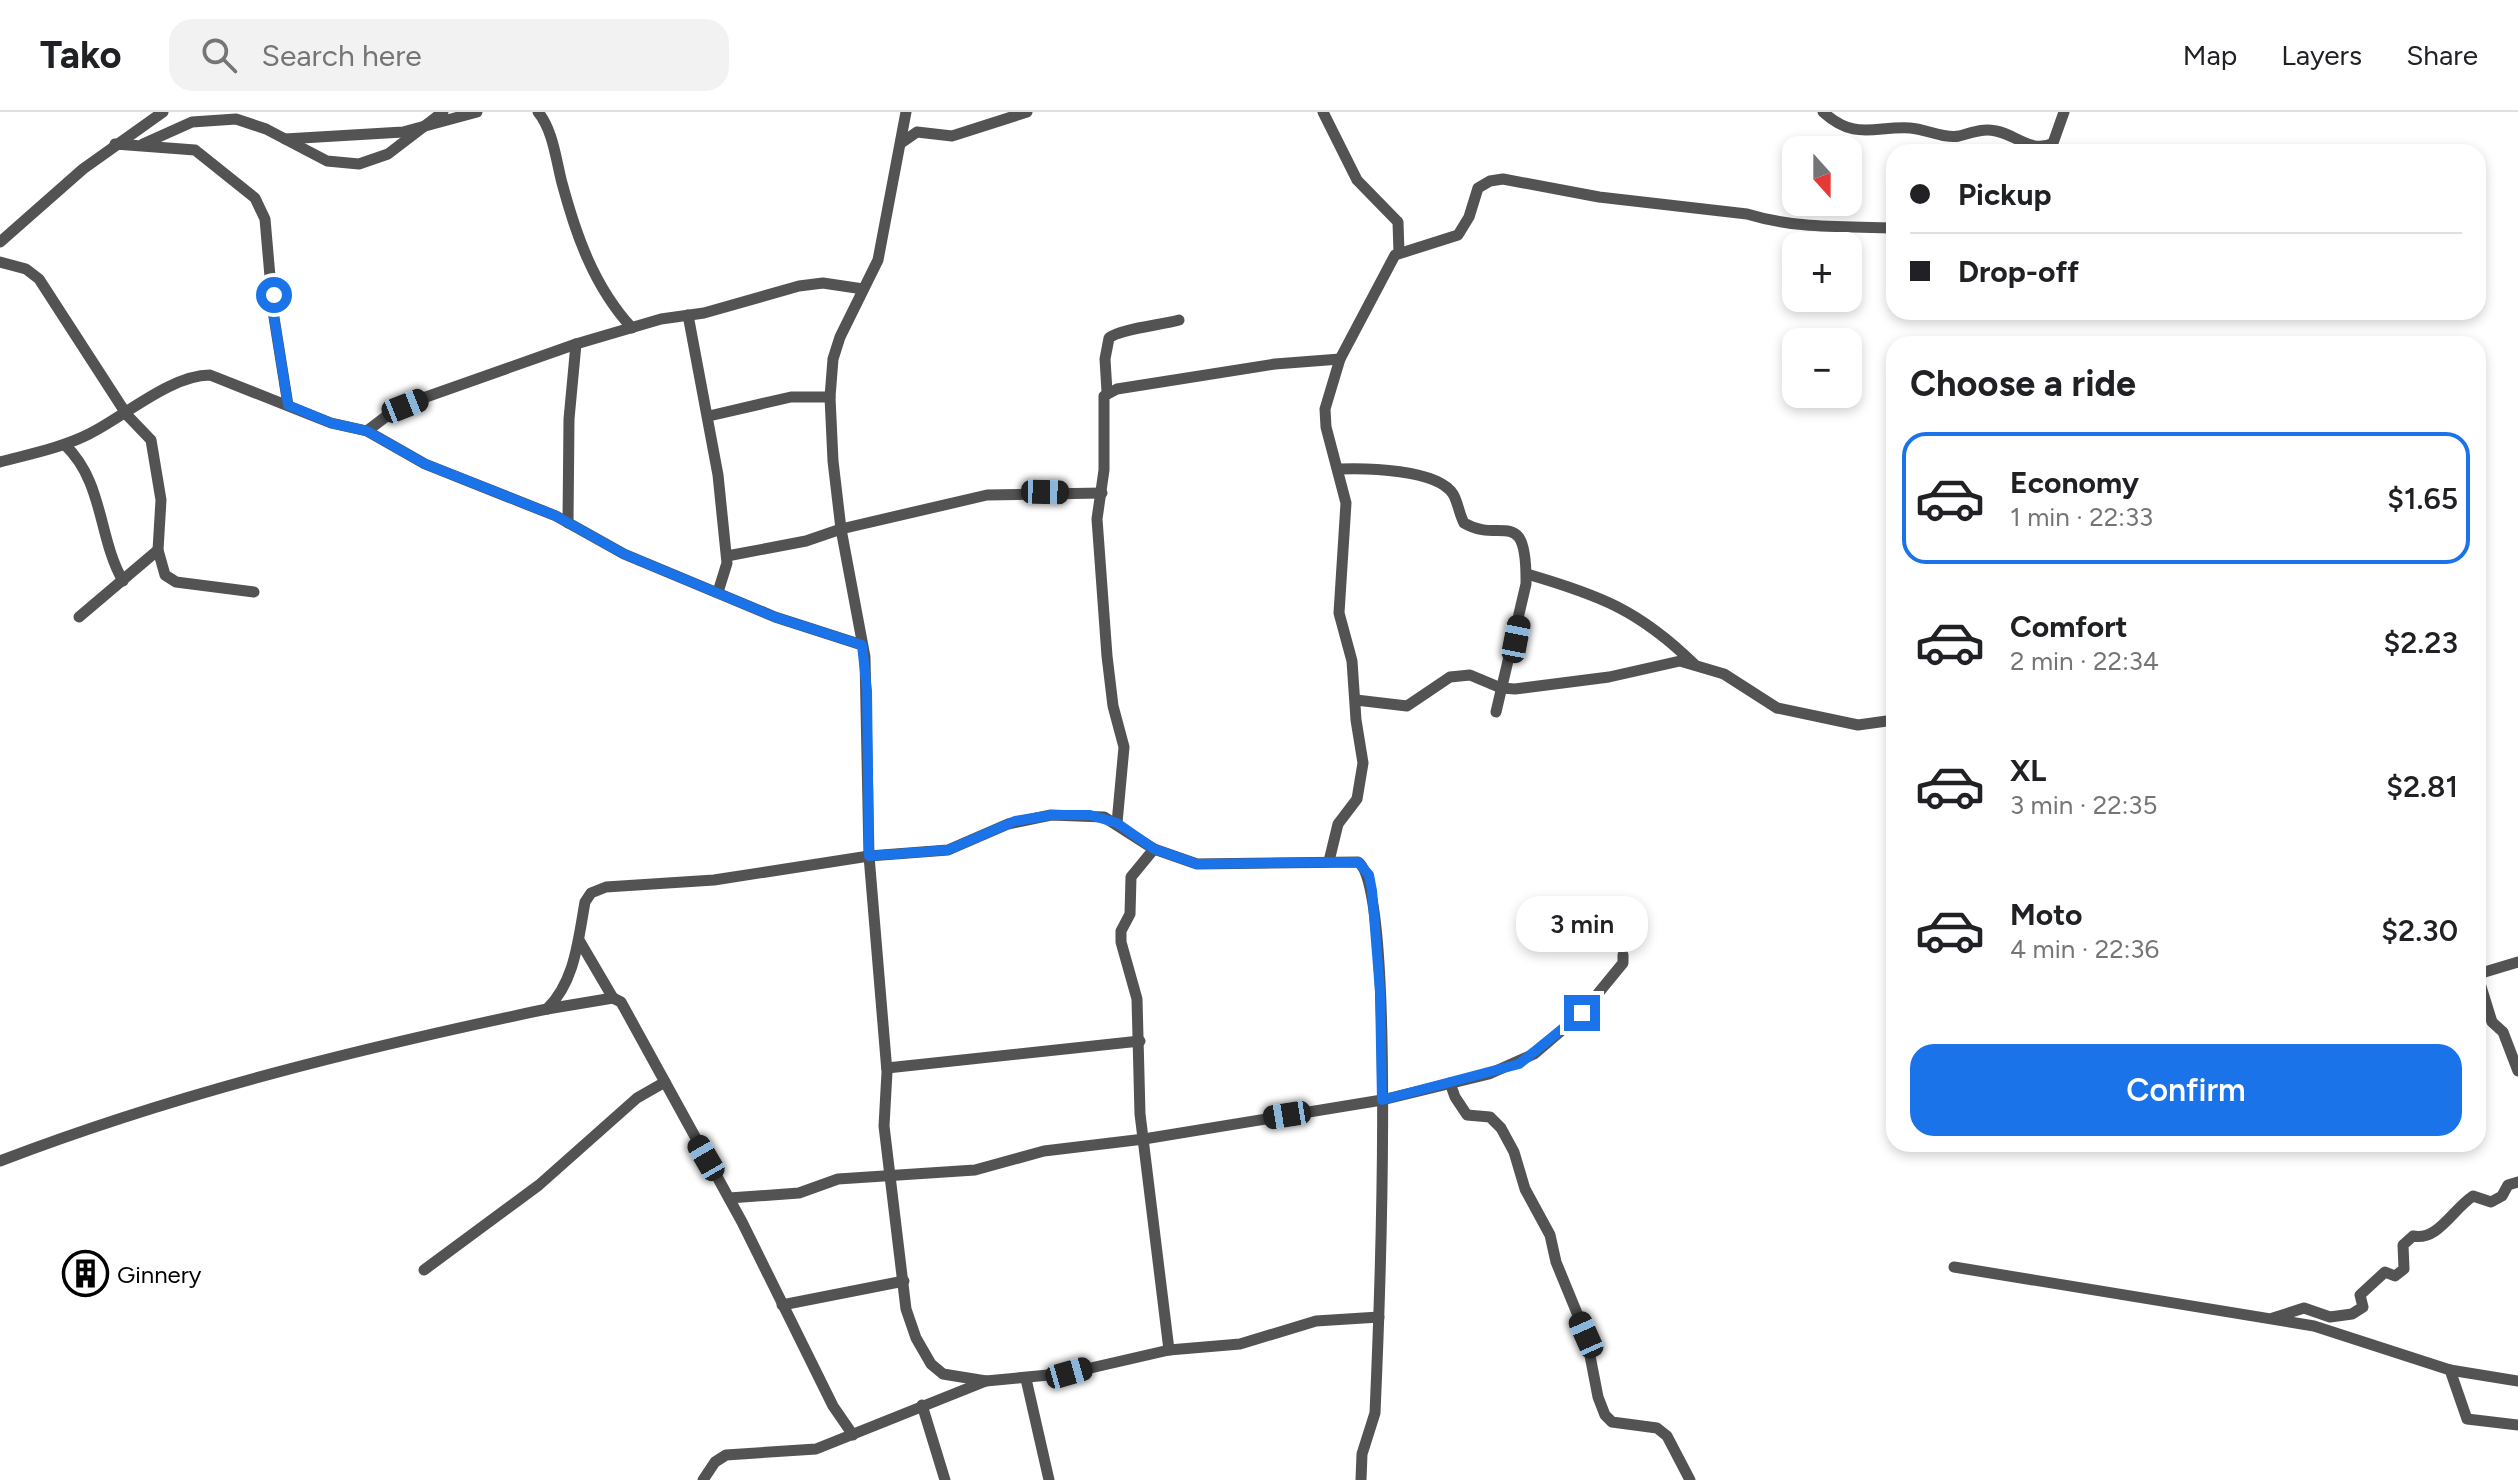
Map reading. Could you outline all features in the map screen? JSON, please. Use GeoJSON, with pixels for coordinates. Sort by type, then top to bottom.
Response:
{"type":"FeatureCollection","features":[{"type":"Feature","properties":{"kind":"street"},"geometry":{"type":"LineString","coordinates":[[0,242],[115,144],[163,112]]}},
{"type":"Feature","properties":{"kind":"street"},"geometry":{"type":"LineString","coordinates":[[139,145],[192,122],[216,118],[250,122],[327,161],[359,164],[378,159],[426,128],[443,112]]}},
{"type":"Feature","properties":{"kind":"street"},"geometry":{"type":"LineString","coordinates":[[285,139],[385,134],[426,128],[477,112]]}},
{"type":"Feature","properties":{"kind":"street"},"geometry":{"type":"LineString","coordinates":[[538,112],[550,137],[572,218],[594,272],[609,300],[632,328]]}},
{"type":"Feature","properties":{"kind":"street"},"geometry":{"type":"LineString","coordinates":[[906,112],[878,260],[837,348],[830,397],[841,529],[867,691],[869,856],[887,1068],[884,1126],[906,1309],[916,1338],[931,1364],[943,1374],[986,1381],[1069,1373],[1169,1350],[1240,1344],[1316,1321],[1379,1317]]}},
{"type":"Feature","properties":{"kind":"street"},"geometry":{"type":"LineString","coordinates":[[901,143],[917,132],[952,136],[1027,112]]}},
{"type":"Feature","properties":{"kind":"street"},"geometry":{"type":"LineString","coordinates":[[1323,112],[1357,180],[1398,222],[1399,253]]}},
{"type":"Feature","properties":{"kind":"street"},"geometry":{"type":"LineString","coordinates":[[1823,112],[1846,128],[1860,132],[1913,128],[1958,136],[1984,130],[2028,144]]}},
{"type":"Feature","properties":{"kind":"street"},"geometry":{"type":"LineString","coordinates":[[2048,144],[2053,143],[2064,112]]}},
{"type":"Feature","properties":{"kind":"street"},"geometry":{"type":"LineString","coordinates":[[115,144],[195,150],[255,198],[265,219],[273,311],[288,405]]}},
{"type":"Feature","properties":{"kind":"street"},"geometry":{"type":"LineString","coordinates":[[1329,861],[1338,824],[1357,799],[1363,763],[1352,661],[1339,613],[1346,514],[1339,469],[1324,417],[1330,386],[1340,359],[1393,258],[1399,253],[1456,236],[1465,227],[1478,188],[1490,181],[1503,179],[1599,197],[1747,214],[1769,221],[1841,229],[1886,228]]}},
{"type":"Feature","properties":{"kind":"street"},"geometry":{"type":"LineString","coordinates":[[0,262],[26,269],[48,290],[127,415],[145,430],[153,448],[161,508],[158,550],[162,568],[170,580],[254,592]]}},
{"type":"Feature","properties":{"kind":"street"},"geometry":{"type":"LineString","coordinates":[[367,431],[405,406],[576,344],[799,286],[823,283],[863,289]]}},
{"type":"Feature","properties":{"kind":"street"},"geometry":{"type":"LineString","coordinates":[[688,315],[709,416],[727,556],[718,592]]}},
{"type":"Feature","properties":{"kind":"street"},"geometry":{"type":"LineString","coordinates":[[1117,823],[1124,760],[1113,706],[1097,519],[1102,493],[1103,407],[1107,392],[1105,359],[1109,338],[1119,331],[1146,330],[1179,320]]}},
{"type":"Feature","properties":{"kind":"street"},"geometry":{"type":"LineString","coordinates":[[568,523],[569,419],[576,344]]}},
{"type":"Feature","properties":{"kind":"street"},"geometry":{"type":"LineString","coordinates":[[1107,392],[1275,364],[1340,359]]}},
{"type":"Feature","properties":{"kind":"street"},"geometry":{"type":"LineString","coordinates":[[0,462],[65,445],[127,415],[162,390],[203,375],[331,423],[367,431],[425,464],[568,523],[607,547],[775,617],[862,645]]}},
{"type":"Feature","properties":{"kind":"street"},"geometry":{"type":"LineString","coordinates":[[709,416],[791,397],[830,397]]}},
{"type":"Feature","properties":{"kind":"street"},"geometry":{"type":"LineString","coordinates":[[65,445],[77,456],[92,483],[109,551],[123,581]]}},
{"type":"Feature","properties":{"kind":"street"},"geometry":{"type":"LineString","coordinates":[[1339,469],[1385,469],[1441,484],[1453,493],[1464,523],[1476,529],[1513,531],[1521,542],[1527,574],[1516,639],[1496,712]]}},
{"type":"Feature","properties":{"kind":"street"},"geometry":{"type":"LineString","coordinates":[[727,556],[806,541],[841,529],[987,495],[1102,493]]}},
{"type":"Feature","properties":{"kind":"street"},"geometry":{"type":"LineString","coordinates":[[79,617],[158,550]]}},
{"type":"Feature","properties":{"kind":"street"},"geometry":{"type":"LineString","coordinates":[[1527,574],[1600,596],[1625,609],[1695,664]]}},
{"type":"Feature","properties":{"kind":"street"},"geometry":{"type":"LineString","coordinates":[[1356,700],[1407,706],[1417,702],[1435,683],[1460,675],[1470,675],[1501,688],[1595,679],[1680,661],[1736,680],[1777,708],[1858,725],[1886,721]]}},
{"type":"Feature","properties":{"kind":"street"},"geometry":{"type":"LineString","coordinates":[[547,1009],[565,989],[588,897],[606,887],[739,877],[869,856],[948,850],[1008,824],[1051,815],[1090,815],[1117,823],[1154,849],[1182,861],[1215,866],[1358,862],[1369,875],[1380,991],[1385,1154],[1375,1413],[1362,1454],[1361,1480]]}},
{"type":"Feature","properties":{"kind":"street"},"geometry":{"type":"LineString","coordinates":[[1154,849],[1131,877],[1130,914],[1121,931],[1137,999],[1140,1041],[1138,1084],[1169,1350]]}},
{"type":"Feature","properties":{"kind":"street"},"geometry":{"type":"LineString","coordinates":[[579,938],[613,998],[621,1002],[729,1198],[833,1406],[853,1435]]}},
{"type":"Feature","properties":{"kind":"street"},"geometry":{"type":"LineString","coordinates":[[729,1198],[799,1193],[838,1179],[975,1170],[1044,1151],[1144,1139],[1382,1100],[1489,1074],[1534,1054],[1582,1013],[1623,963],[1623,955]]}},
{"type":"Feature","properties":{"kind":"street"},"geometry":{"type":"LineString","coordinates":[[2486,973],[2518,962]]}},
{"type":"Feature","properties":{"kind":"street"},"geometry":{"type":"LineString","coordinates":[[0,1161],[103,1122],[286,1069],[547,1009],[613,998]]}},
{"type":"Feature","properties":{"kind":"street"},"geometry":{"type":"LineString","coordinates":[[2486,1002],[2492,1022],[2503,1032],[2518,1071]]}},
{"type":"Feature","properties":{"kind":"street"},"geometry":{"type":"LineString","coordinates":[[887,1068],[1140,1041]]}},
{"type":"Feature","properties":{"kind":"street"},"geometry":{"type":"LineString","coordinates":[[424,1270],[539,1185],[637,1098],[665,1082]]}},
{"type":"Feature","properties":{"kind":"street"},"geometry":{"type":"LineString","coordinates":[[1450,1083],[1467,1115],[1490,1117],[1501,1128],[1514,1152],[1525,1189],[1550,1235],[1556,1262],[1586,1335],[1598,1397],[1605,1415],[1612,1422],[1657,1428],[1667,1436],[1690,1480]]}},
{"type":"Feature","properties":{"kind":"street"},"geometry":{"type":"LineString","coordinates":[[2271,1319],[2304,1308],[2330,1317],[2352,1314],[2363,1307],[2360,1295],[2367,1286],[2385,1272],[2395,1276],[2404,1269],[2403,1245],[2413,1236],[2424,1238],[2435,1234],[2454,1209],[2473,1196],[2491,1202],[2502,1196],[2508,1185],[2518,1182]]}},
{"type":"Feature","properties":{"kind":"street"},"geometry":{"type":"LineString","coordinates":[[1954,1267],[2314,1326],[2450,1370],[2518,1381]]}},
{"type":"Feature","properties":{"kind":"street"},"geometry":{"type":"LineString","coordinates":[[782,1305],[904,1281]]}},
{"type":"Feature","properties":{"kind":"street"},"geometry":{"type":"LineString","coordinates":[[2450,1370],[2467,1419],[2518,1425]]}},
{"type":"Feature","properties":{"kind":"street"},"geometry":{"type":"LineString","coordinates":[[943,1374],[949,1395]]}},
{"type":"Feature","properties":{"kind":"street"},"geometry":{"type":"LineString","coordinates":[[1026,1379],[1049,1480]]}},
{"type":"Feature","properties":{"kind":"street"},"geometry":{"type":"LineString","coordinates":[[703,1480],[715,1462],[726,1455],[816,1449],[986,1381]]}},
{"type":"Feature","properties":{"kind":"street"},"geometry":{"type":"LineString","coordinates":[[922,1405],[945,1480]]}},
{"type":"Feature","properties":{"kind":"place","name":"Ginnery"},"geometry":{"type":"Point","coordinates":[86,1274]}},
{"type":"Feature","properties":{"kind":"route"},"geometry":{"type":"LineString","coordinates":[[274,295],[273,311],[288,405],[331,423],[367,431],[425,464],[556,516],[607,547],[775,617],[862,645],[867,691],[869,856],[948,850],[1015,821],[1051,815],[1090,815],[1117,823],[1154,849],[1197,864],[1243,866],[1358,862],[1369,875],[1372,891],[1380,991],[1382,1100],[1519,1064],[1582,1013]]}}]}
